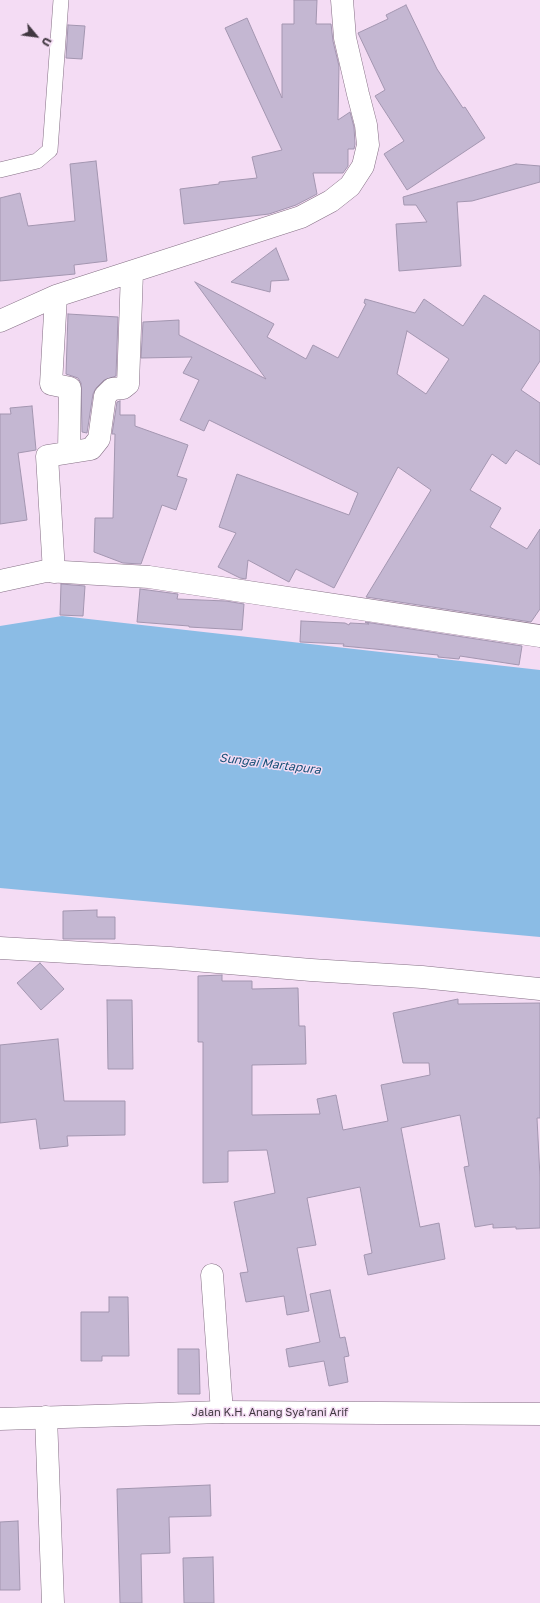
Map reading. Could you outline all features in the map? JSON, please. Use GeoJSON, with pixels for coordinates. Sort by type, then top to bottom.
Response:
{"type":"FeatureCollection","features":[{"type":"Feature","properties":{"kind":"street"},"geometry":{"type":"LineString","coordinates":[[0,321],[56,296],[301,217],[331,201],[350,186],[363,166],[368,145],[366,124],[345,38],[342,0]]}},
{"type":"Feature","properties":{"kind":"street"},"geometry":{"type":"LineString","coordinates":[[50,572],[47,456],[91,449],[99,439],[105,396],[112,389],[123,388],[128,384],[132,272]]}},
{"type":"Feature","properties":{"kind":"street"},"geometry":{"type":"LineString","coordinates":[[56,296],[51,384],[70,388],[69,452]]}},
{"type":"Feature","properties":{"kind":"street"},"geometry":{"type":"LineString","coordinates":[[0,581],[50,572],[149,577],[540,636]]}},
{"type":"Feature","properties":{"kind":"street"},"geometry":{"type":"LineString","coordinates":[[0,948],[170,958],[311,970],[422,977],[540,989]]}},
{"type":"Feature","properties":{"kind":"street"},"geometry":{"type":"LineString","coordinates":[[212,1275],[222,1412]]}},
{"type":"Feature","properties":{"kind":"street","name":"Jalan K.H. Anang Sya'rani Arif"},"geometry":{"type":"LineString","coordinates":[[0,1419],[222,1412],[540,1414]]}},
{"type":"Feature","properties":{"kind":"street"},"geometry":{"type":"LineString","coordinates":[[46,1417],[53,1603]]}},
{"type":"Feature","properties":{"kind":"lane"},"geometry":{"type":"LineString","coordinates":[[0,170],[37,161],[50,150],[62,0]]}},
{"type":"Feature","properties":{"kind":"water","name":"Sungai Martapura"},"geometry":{"type":"Polygon","coordinates":[[[62,616],[540,670],[540,937],[0,888],[0,626],[62,616]]]}},
{"type":"Feature","properties":{"kind":"building"},"geometry":{"type":"Polygon","coordinates":[[[294,0],[317,0],[316,24],[331,24],[333,41],[339,66],[338,120],[350,112],[354,127],[355,144],[354,149],[348,149],[348,166],[343,173],[313,173],[317,194],[296,205],[269,214],[184,224],[180,189],[219,184],[219,182],[257,178],[252,157],[282,150],[225,28],[247,18],[282,98],[282,24],[294,24],[294,0]]]}},
{"type":"Feature","properties":{"kind":"building"},"geometry":{"type":"Polygon","coordinates":[[[406,5],[437,69],[463,108],[465,107],[485,138],[407,190],[384,154],[404,141],[375,96],[385,90],[358,33],[388,19],[386,15],[406,5]]]}},
{"type":"Feature","properties":{"kind":"building"},"geometry":{"type":"Polygon","coordinates":[[[68,25],[85,26],[82,59],[66,58],[68,25]]]}},
{"type":"Feature","properties":{"kind":"building"},"geometry":{"type":"Polygon","coordinates":[[[96,161],[107,261],[74,265],[75,274],[0,281],[0,198],[20,193],[28,226],[75,221],[70,164],[96,161]]]}},
{"type":"Feature","properties":{"kind":"building"},"geometry":{"type":"Polygon","coordinates":[[[516,164],[540,166],[540,182],[472,201],[457,202],[461,266],[399,271],[396,224],[427,222],[416,205],[404,205],[403,197],[516,164]]]}},
{"type":"Feature","properties":{"kind":"building"},"geometry":{"type":"Polygon","coordinates":[[[276,248],[289,280],[271,281],[270,292],[231,282],[276,248]]]}},
{"type":"Feature","properties":{"kind":"building"},"geometry":{"type":"Polygon","coordinates":[[[195,282],[274,324],[267,337],[306,359],[313,345],[338,358],[366,304],[364,303],[365,299],[415,313],[424,299],[463,326],[484,295],[540,331],[540,361],[521,390],[540,403],[540,465],[516,450],[506,464],[492,454],[470,490],[501,508],[490,527],[527,549],[540,529],[540,609],[531,622],[366,597],[431,490],[398,467],[334,588],[296,569],[289,582],[248,560],[246,579],[240,578],[218,567],[236,533],[219,527],[237,474],[349,515],[358,493],[209,420],[204,431],[180,420],[199,380],[183,373],[192,357],[141,358],[143,322],[179,320],[179,335],[266,379],[195,282]],[[407,331],[397,374],[426,394],[449,359],[407,331]]]}},
{"type":"Feature","properties":{"kind":"building"},"geometry":{"type":"Polygon","coordinates":[[[68,314],[118,317],[116,376],[104,380],[96,388],[93,394],[87,433],[82,432],[81,383],[78,378],[66,374],[68,314]]]}},
{"type":"Feature","properties":{"kind":"building"},"geometry":{"type":"Polygon","coordinates":[[[120,401],[120,415],[135,415],[135,426],[188,445],[177,476],[187,479],[176,510],[162,505],[141,564],[123,563],[94,552],[95,518],[113,518],[115,434],[112,434],[117,402],[120,401]]]}},
{"type":"Feature","properties":{"kind":"building"},"geometry":{"type":"Polygon","coordinates":[[[32,406],[36,450],[18,453],[27,520],[0,524],[0,414],[11,414],[10,408],[32,406]]]}},
{"type":"Feature","properties":{"kind":"building"},"geometry":{"type":"Polygon","coordinates":[[[61,584],[85,586],[83,616],[60,615],[61,584]]]}},
{"type":"Feature","properties":{"kind":"building"},"geometry":{"type":"Polygon","coordinates":[[[140,589],[178,594],[177,599],[226,601],[244,604],[242,630],[137,622],[140,589]]]}},
{"type":"Feature","properties":{"kind":"building"},"geometry":{"type":"Polygon","coordinates":[[[301,621],[345,623],[349,625],[350,623],[369,624],[365,622],[522,646],[519,665],[460,656],[459,659],[438,657],[438,655],[343,646],[344,644],[300,642],[301,621]]]}},
{"type":"Feature","properties":{"kind":"building"},"geometry":{"type":"Polygon","coordinates":[[[97,910],[97,917],[115,917],[115,939],[63,939],[63,911],[97,910]]]}},
{"type":"Feature","properties":{"kind":"building"},"geometry":{"type":"Polygon","coordinates":[[[40,963],[64,989],[41,1010],[17,983],[40,963]]]}},
{"type":"Feature","properties":{"kind":"building"},"geometry":{"type":"Polygon","coordinates":[[[222,975],[222,981],[252,981],[252,989],[298,988],[299,1026],[305,1026],[306,1064],[252,1065],[252,1115],[320,1114],[317,1099],[336,1095],[343,1130],[388,1121],[381,1085],[430,1075],[429,1063],[403,1063],[393,1013],[458,999],[458,1004],[540,1003],[540,1118],[537,1118],[540,1177],[540,1228],[493,1228],[493,1224],[475,1227],[464,1167],[469,1166],[460,1115],[401,1128],[420,1227],[439,1223],[445,1259],[368,1275],[364,1255],[372,1253],[360,1187],[307,1198],[316,1245],[297,1248],[309,1311],[287,1315],[284,1296],[246,1302],[240,1273],[248,1272],[234,1202],[275,1193],[267,1150],[228,1151],[228,1182],[203,1183],[203,1042],[198,1042],[198,976],[222,975]]]}},
{"type":"Feature","properties":{"kind":"building"},"geometry":{"type":"Polygon","coordinates":[[[107,1000],[132,1000],[133,1069],[108,1069],[107,1000]]]}},
{"type":"Feature","properties":{"kind":"building"},"geometry":{"type":"Polygon","coordinates":[[[58,1039],[64,1101],[125,1101],[125,1135],[67,1136],[68,1146],[40,1149],[36,1119],[0,1123],[0,1045],[58,1039]]]}},
{"type":"Feature","properties":{"kind":"building"},"geometry":{"type":"Polygon","coordinates":[[[330,1290],[340,1338],[345,1337],[349,1356],[344,1357],[348,1382],[329,1386],[324,1361],[289,1367],[286,1349],[320,1342],[310,1294],[330,1290]]]}},
{"type":"Feature","properties":{"kind":"building"},"geometry":{"type":"Polygon","coordinates":[[[109,1297],[128,1297],[129,1356],[102,1356],[102,1361],[81,1361],[81,1312],[109,1312],[109,1297]]]}},
{"type":"Feature","properties":{"kind":"building"},"geometry":{"type":"Polygon","coordinates":[[[178,1349],[199,1349],[200,1394],[178,1394],[178,1349]]]}},
{"type":"Feature","properties":{"kind":"building"},"geometry":{"type":"Polygon","coordinates":[[[210,1485],[211,1516],[169,1517],[170,1553],[141,1554],[142,1603],[120,1603],[117,1489],[210,1485]]]}},
{"type":"Feature","properties":{"kind":"building"},"geometry":{"type":"Polygon","coordinates":[[[18,1521],[20,1590],[0,1590],[0,1522],[18,1521]]]}},
{"type":"Feature","properties":{"kind":"building"},"geometry":{"type":"Polygon","coordinates":[[[213,1557],[214,1603],[184,1603],[183,1558],[213,1557]]]}}]}
